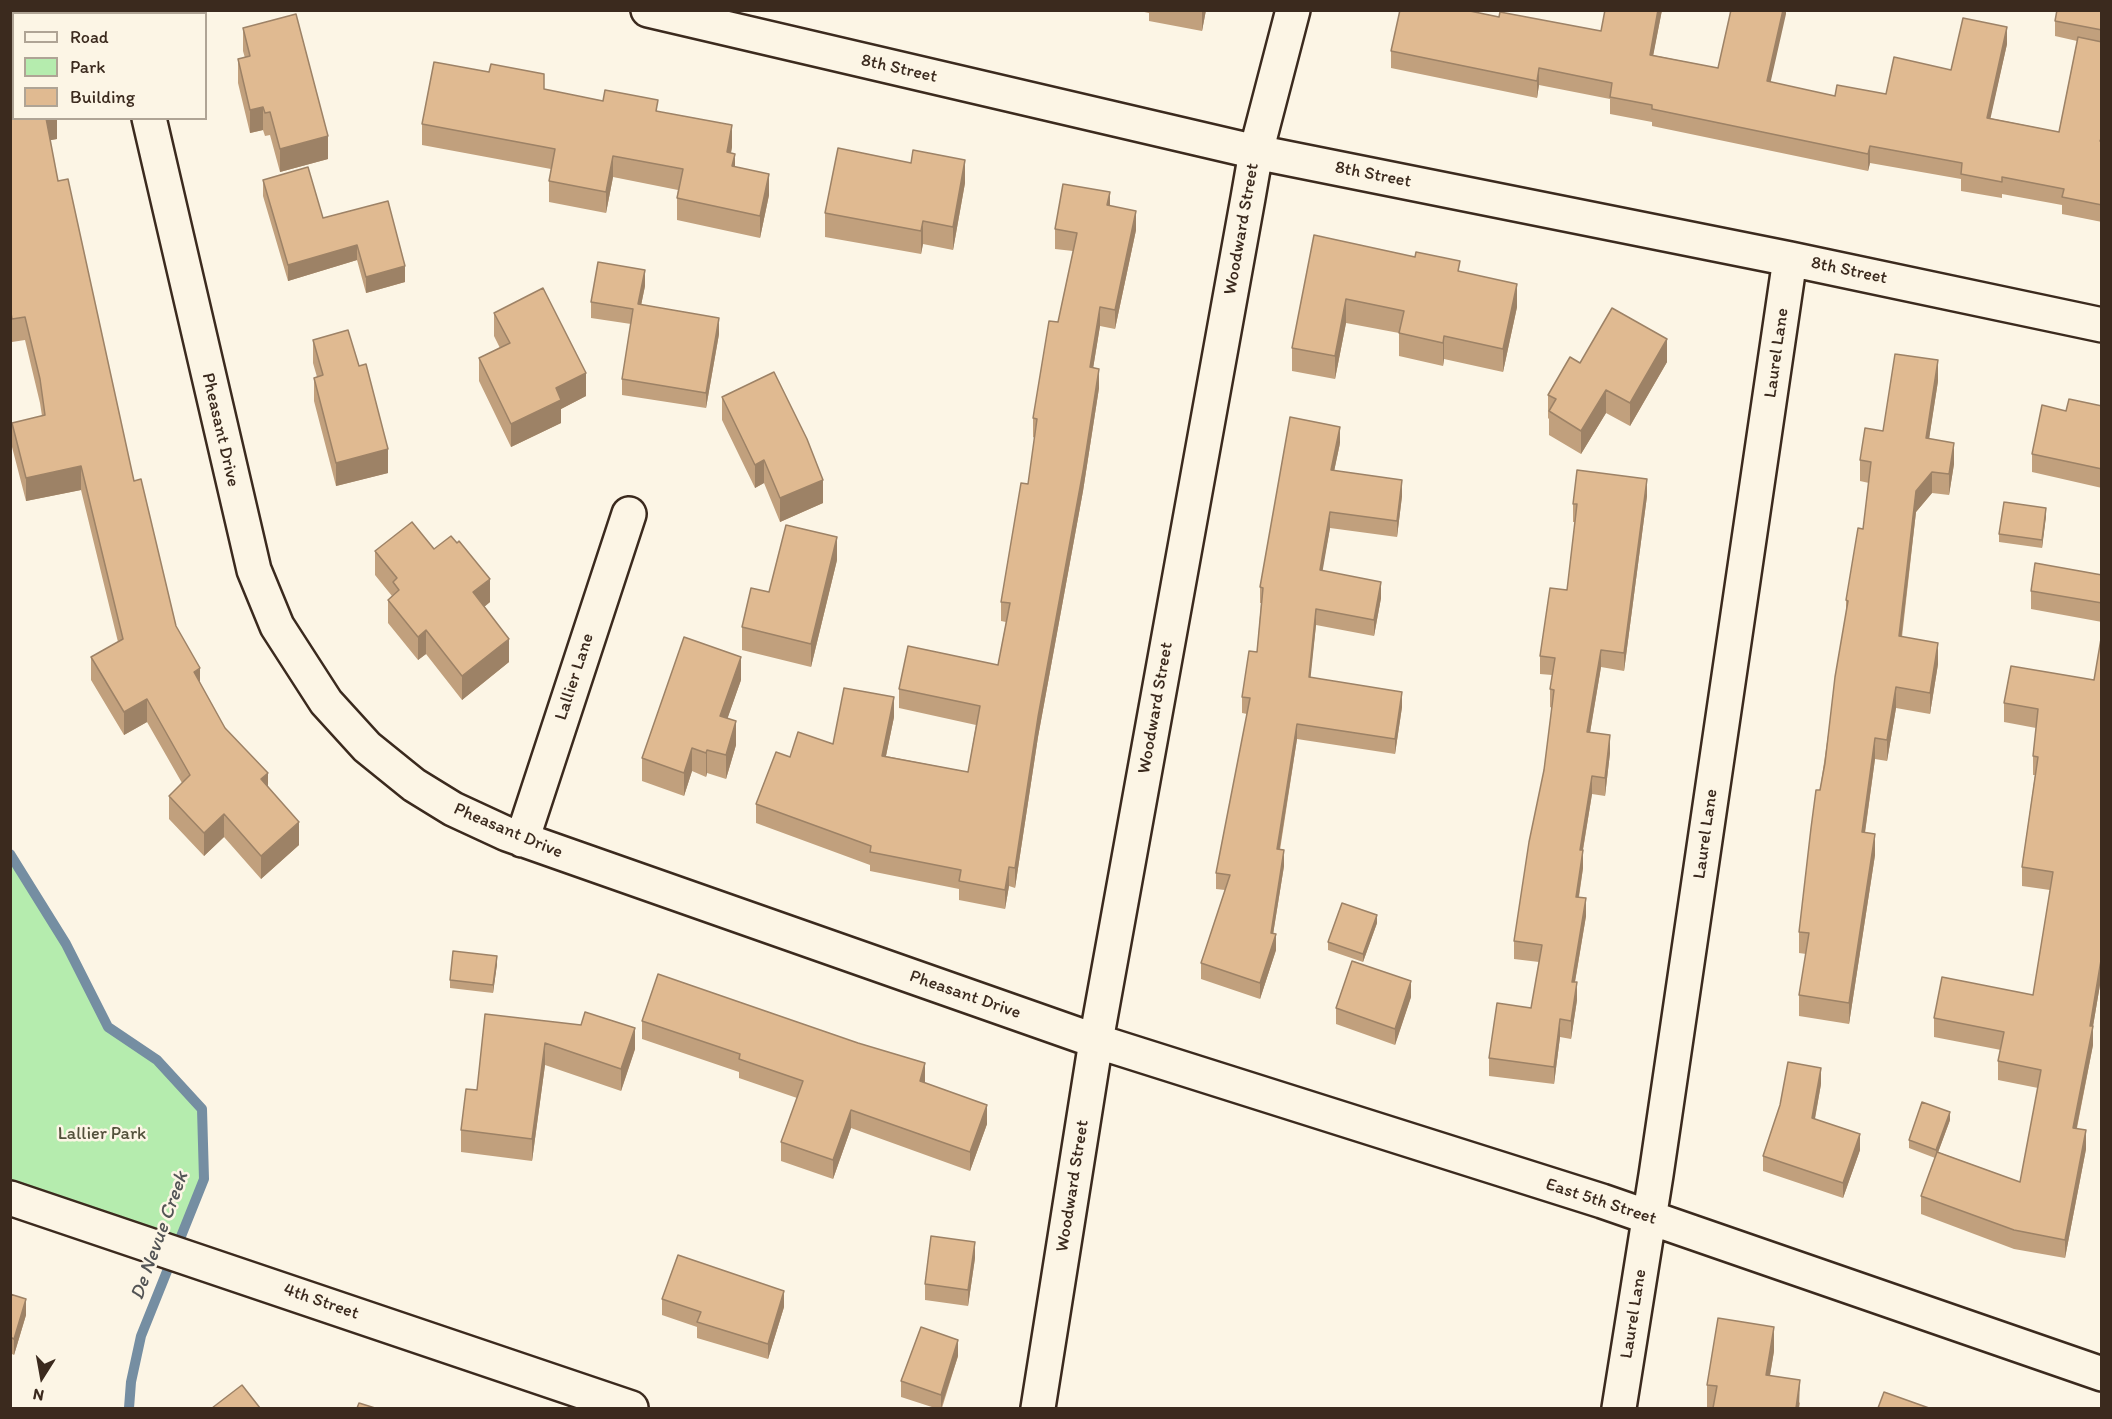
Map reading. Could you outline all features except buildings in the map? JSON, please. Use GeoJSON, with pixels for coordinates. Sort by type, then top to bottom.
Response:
{"type":"FeatureCollection","features":[{"type":"Feature","properties":{"kind":"street","name":"8th Street"},"geometry":{"type":"LineString","coordinates":[[648,10],[1256,152],[1790,259],[2102,325]]}},
{"type":"Feature","properties":{"kind":"street","name":"Woodward Street"},"geometry":{"type":"LineString","coordinates":[[1038,1408],[1096,1041],[1256,152],[1293,10]]}},
{"type":"Feature","properties":{"kind":"street","name":"Pheasant Drive"},"geometry":{"type":"LineString","coordinates":[[149,120],[245,542],[254,570],[277,626],[314,686],[367,747],[414,785],[443,803],[479,822],[522,840],[1096,1041]]}},
{"type":"Feature","properties":{"kind":"street","name":"Laurel Lane"},"geometry":{"type":"LineString","coordinates":[[1618,1408],[1649,1217],[1790,259]]}},
{"type":"Feature","properties":{"kind":"street","name":"Lallier Lane"},"geometry":{"type":"LineString","coordinates":[[522,840],[629,514]]}},
{"type":"Feature","properties":{"kind":"street","name":"East 5th Street"},"geometry":{"type":"LineString","coordinates":[[1096,1041],[1649,1217],[2102,1374]]}},
{"type":"Feature","properties":{"kind":"street","name":"4th Street"},"geometry":{"type":"LineString","coordinates":[[10,1198],[631,1408]]}},
{"type":"Feature","properties":{"kind":"green space","name":"Lallier Park"},"geometry":{"type":"Polygon","coordinates":[[[10,854],[66,944],[108,1027],[153,1058],[202,1109],[204,1179],[174,1253],[11,1198],[10,854]]]}},
{"type":"Feature","properties":{"kind":"waterway","name":"De Nevue Creek"},"geometry":{"type":"LineString","coordinates":[[10,854],[66,944],[108,1027],[157,1060],[202,1109],[204,1179],[141,1336],[131,1382],[129,1408]]}}]}
